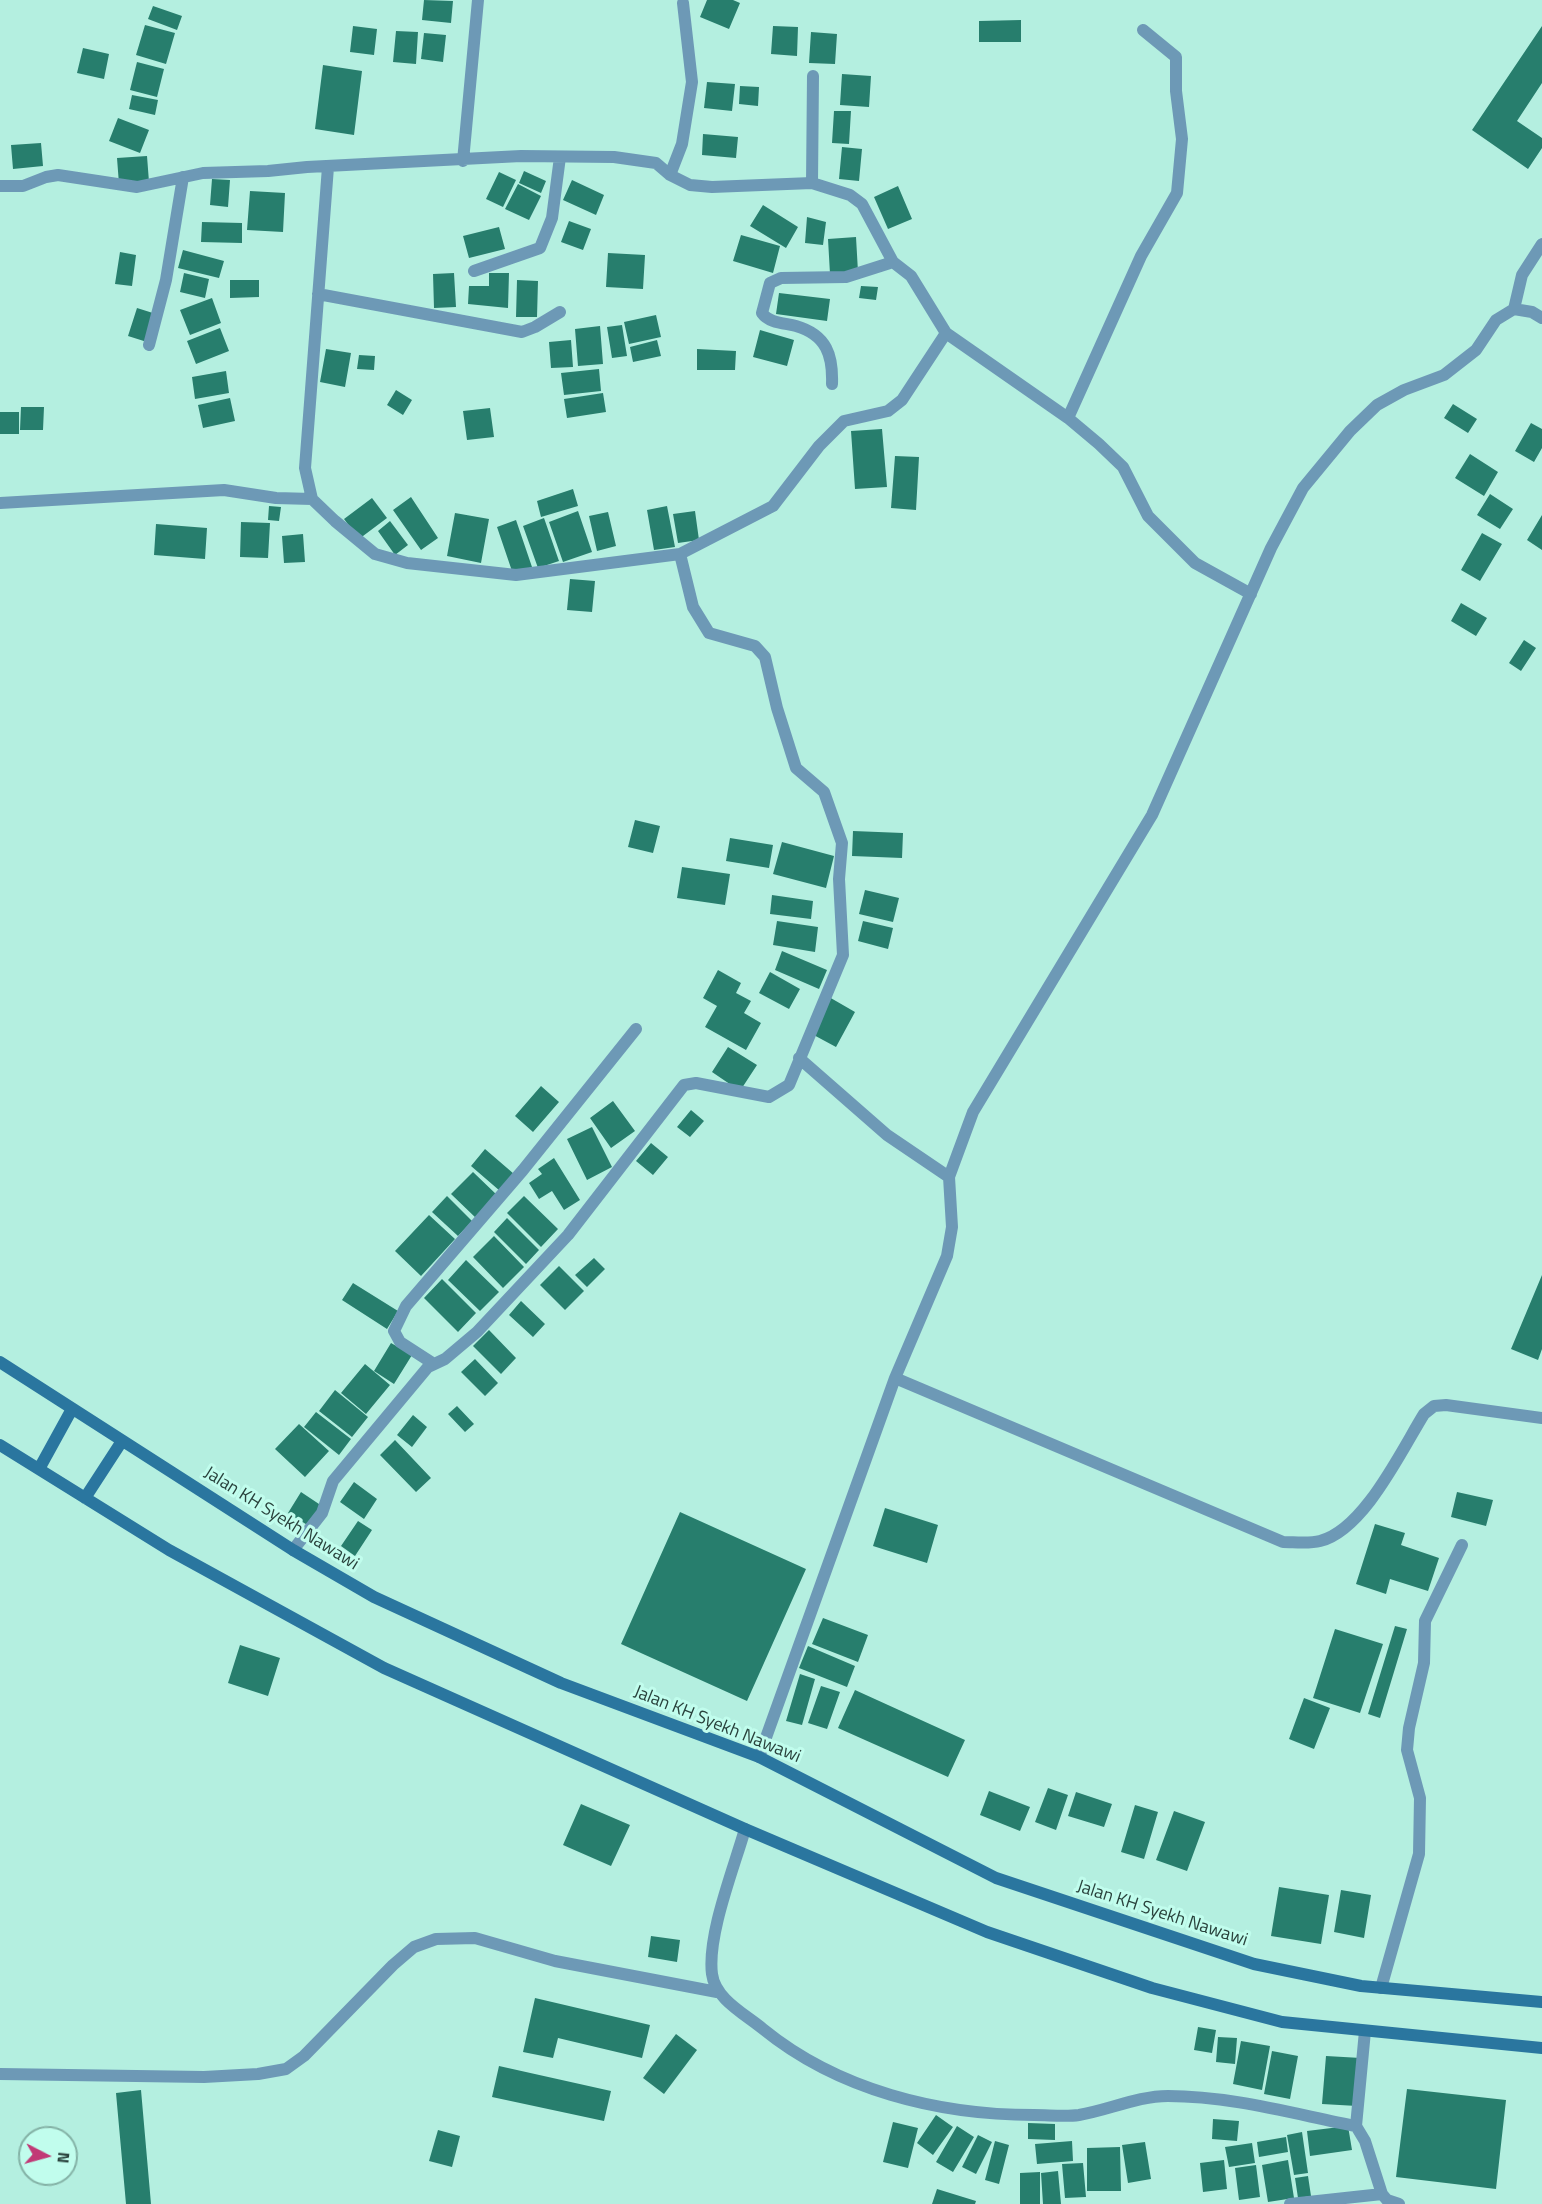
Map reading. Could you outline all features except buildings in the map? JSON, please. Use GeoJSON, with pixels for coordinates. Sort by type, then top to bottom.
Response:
{"type":"FeatureCollection","features":[{"type":"Feature","properties":{"kind":"main road","name":"Jalan KH Syekh Nawawi"},"geometry":{"type":"LineString","coordinates":[[0,1362],[293,1550],[374,1597],[561,1683],[759,1758],[996,1878],[1254,1964],[1382,1988],[1542,2002]]}},
{"type":"Feature","properties":{"kind":"main road"},"geometry":{"type":"LineString","coordinates":[[39,1469],[72,1409]]}},
{"type":"Feature","properties":{"kind":"main road"},"geometry":{"type":"LineString","coordinates":[[86,1498],[122,1441]]}},
{"type":"Feature","properties":{"kind":"main road"},"geometry":{"type":"LineString","coordinates":[[0,1445],[169,1550],[384,1668],[745,1829],[987,1932],[1152,1988],[1282,2022],[1542,2048]]}},
{"type":"Feature","properties":{"kind":"street"},"geometry":{"type":"LineString","coordinates":[[463,161],[478,0]]}},
{"type":"Feature","properties":{"kind":"street"},"geometry":{"type":"LineString","coordinates":[[670,175],[682,144],[692,82],[683,3]]}},
{"type":"Feature","properties":{"kind":"street"},"geometry":{"type":"LineString","coordinates":[[1068,418],[1141,255],[1177,193],[1182,139],[1176,91],[1176,57],[1143,30]]}},
{"type":"Feature","properties":{"kind":"street"},"geometry":{"type":"LineString","coordinates":[[812,183],[813,76]]}},
{"type":"Feature","properties":{"kind":"street"},"geometry":{"type":"LineString","coordinates":[[0,186],[23,186],[58,175],[137,187],[203,173],[463,161],[521,156],[614,157],[656,163],[670,175],[690,185],[712,187],[812,183],[850,195],[862,204],[893,261],[911,276],[946,333],[1068,418],[1122,467],[1148,516],[1195,563],[1251,594]]}},
{"type":"Feature","properties":{"kind":"street"},"geometry":{"type":"LineString","coordinates":[[474,271],[540,248],[552,218],[560,157]]}},
{"type":"Feature","properties":{"kind":"street"},"geometry":{"type":"LineString","coordinates":[[328,166],[305,468],[312,499],[359,543],[375,554],[407,563],[516,576],[680,554],[773,506],[819,446],[844,421],[888,411],[903,400],[946,333]]}},
{"type":"Feature","properties":{"kind":"street"},"geometry":{"type":"LineString","coordinates":[[149,345],[166,280],[183,177]]}},
{"type":"Feature","properties":{"kind":"street"},"geometry":{"type":"LineString","coordinates":[[1514,309],[1522,275],[1542,244]]}},
{"type":"Feature","properties":{"kind":"street"},"geometry":{"type":"LineString","coordinates":[[832,384],[832,362],[825,345],[813,334],[763,316],[770,283],[781,278],[846,277],[893,261]]}},
{"type":"Feature","properties":{"kind":"street"},"geometry":{"type":"LineString","coordinates":[[318,294],[522,332],[560,312]]}},
{"type":"Feature","properties":{"kind":"street"},"geometry":{"type":"LineString","coordinates":[[759,1758],[895,1378],[947,1256],[952,1227],[949,1177],[973,1112],[1152,815],[1271,548],[1303,488],[1350,431],[1377,405],[1404,390],[1444,375],[1476,350],[1496,320],[1514,309],[1532,312],[1542,318]]}},
{"type":"Feature","properties":{"kind":"street"},"geometry":{"type":"LineString","coordinates":[[0,503],[224,490],[276,498],[312,499]]}},
{"type":"Feature","properties":{"kind":"street"},"geometry":{"type":"LineString","coordinates":[[293,1550],[322,1513],[333,1481],[428,1366],[445,1359],[477,1332],[568,1235],[684,1085],[696,1083],[769,1097],[789,1085],[843,954],[839,879],[842,843],[824,792],[796,768],[777,708],[765,657],[755,646],[709,633],[693,607],[680,554]]}},
{"type":"Feature","properties":{"kind":"street"},"geometry":{"type":"LineString","coordinates":[[434,1364],[400,1342],[394,1331],[406,1306],[523,1170],[636,1029]]}},
{"type":"Feature","properties":{"kind":"street"},"geometry":{"type":"LineString","coordinates":[[799,1058],[887,1135],[949,1177]]}},
{"type":"Feature","properties":{"kind":"street"},"geometry":{"type":"LineString","coordinates":[[895,1378],[1239,1526],[1283,1542],[1320,1541],[1347,1527],[1377,1490],[1424,1414],[1434,1406],[1446,1405],[1542,1418]]}},
{"type":"Feature","properties":{"kind":"street"},"geometry":{"type":"LineString","coordinates":[[1382,1988],[1419,1854],[1420,1798],[1407,1750],[1409,1728],[1424,1663],[1425,1621],[1462,1545]]}},
{"type":"Feature","properties":{"kind":"street"},"geometry":{"type":"LineString","coordinates":[[717,1992],[712,1976],[711,1961],[719,1917],[745,1829]]}},
{"type":"Feature","properties":{"kind":"street"},"geometry":{"type":"LineString","coordinates":[[0,2074],[204,2077],[258,2074],[286,2069],[304,2056],[393,1965],[414,1947],[436,1940],[475,1938],[555,1961],[717,1992],[780,2043],[840,2076],[897,2099],[1004,2115],[1077,2115],[1147,2098],[1210,2098],[1356,2126]]}},
{"type":"Feature","properties":{"kind":"street"},"geometry":{"type":"LineString","coordinates":[[1365,2031],[1356,2126],[1365,2141],[1382,2194],[1387,2200],[1399,2204]]}},
{"type":"Feature","properties":{"kind":"street"},"geometry":{"type":"LineString","coordinates":[[1290,2204],[1382,2194]]}}]}
